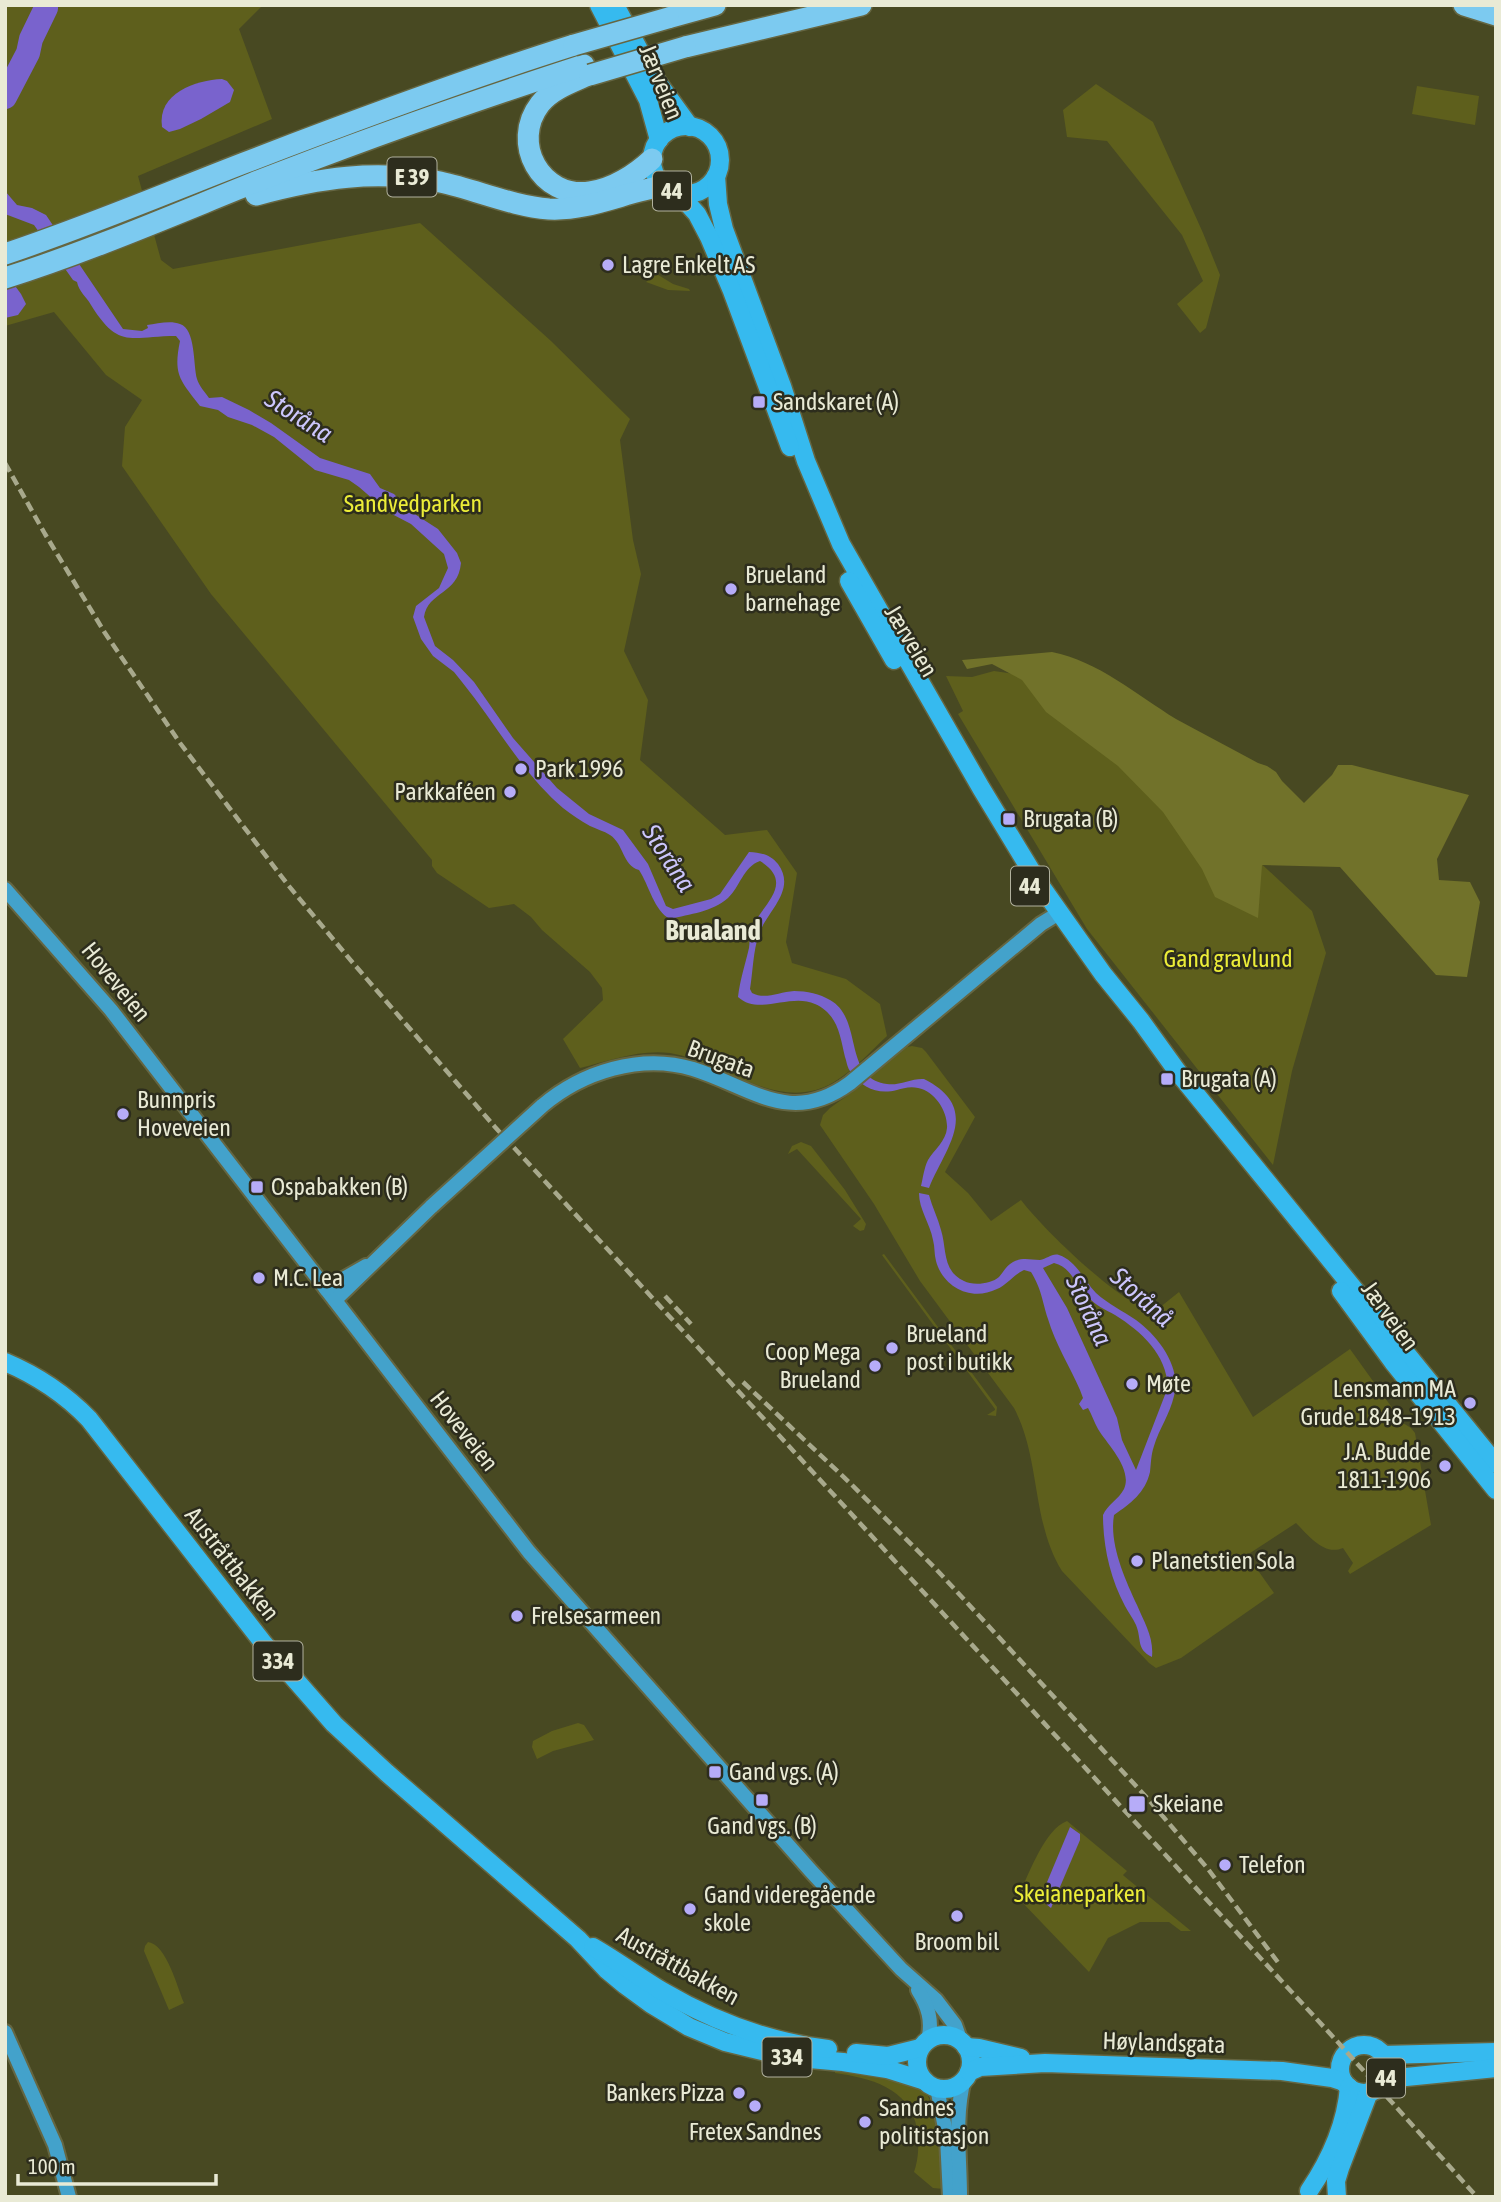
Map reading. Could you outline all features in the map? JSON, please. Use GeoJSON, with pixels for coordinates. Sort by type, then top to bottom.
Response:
{"type":"FeatureCollection","features":[{"type":"Feature","properties":{"kind":"highway"},"geometry":{"type":"LineString","coordinates":[[5,254],[491,71],[676,11],[715,5]]}},
{"type":"Feature","properties":{"kind":"highway","name":"E 39"},"geometry":{"type":"LineString","coordinates":[[5,278],[49,264],[254,183],[497,93],[587,70],[807,5]]}},
{"type":"Feature","properties":{"kind":"highway","name":"E 39"},"geometry":{"type":"LineString","coordinates":[[682,43],[861,5]]}},
{"type":"Feature","properties":{"kind":"highway"},"geometry":{"type":"LineString","coordinates":[[1464,5],[1496,15]]}},
{"type":"Feature","properties":{"kind":"highway","name":"E 39"},"geometry":{"type":"LineString","coordinates":[[587,70],[552,93],[541,103],[533,116],[527,131],[527,147],[532,162],[541,175],[552,185],[566,191],[589,193],[627,178],[655,149]]}},
{"type":"Feature","properties":{"kind":"highway","name":"E 39"},"geometry":{"type":"LineString","coordinates":[[160,221],[315,180],[371,175],[413,177],[548,209],[571,209],[633,192],[671,189]]}},
{"type":"Feature","properties":{"kind":"main road","name":"Jærveien"},"geometry":{"type":"LineString","coordinates":[[599,5],[648,100],[655,149]]}},
{"type":"Feature","properties":{"kind":"main road","name":"Jærveien"},"geometry":{"type":"LineString","coordinates":[[615,5],[653,76],[690,127]]}},
{"type":"Feature","properties":{"kind":"main road","name":"44"},"geometry":{"type":"LineString","coordinates":[[678,127],[690,127],[700,130],[716,144],[719,166],[709,185],[689,194],[671,189],[653,169],[655,149],[667,132],[678,127]]}},
{"type":"Feature","properties":{"kind":"main road","name":"Jærveien"},"geometry":{"type":"LineString","coordinates":[[716,176],[718,204],[724,229],[782,386],[806,461],[841,544],[1038,882],[1077,958],[1107,998],[1177,1071],[1252,1166],[1393,1362],[1496,1490]]}},
{"type":"Feature","properties":{"kind":"main road","name":"Jærveien"},"geometry":{"type":"LineString","coordinates":[[671,189],[697,214],[709,237],[797,465],[849,582],[934,728],[1054,916]]}},
{"type":"Feature","properties":{"kind":"main road","name":"Hoveveien"},"geometry":{"type":"LineString","coordinates":[[5,889],[111,1010],[529,1552],[810,1870],[912,1979],[936,2000],[955,2025],[964,2045]]}},
{"type":"Feature","properties":{"kind":"main road","name":"Brugata"},"geometry":{"type":"LineString","coordinates":[[330,1294],[356,1281],[432,1206],[560,1090],[604,1071],[648,1063],[693,1069],[766,1099],[801,1104],[829,1096],[850,1083],[1054,916]]}},
{"type":"Feature","properties":{"kind":"main road","name":"Jærveien"},"geometry":{"type":"LineString","coordinates":[[1252,1166],[1496,1464]]}},
{"type":"Feature","properties":{"kind":"main road","name":"Austråttbakken"},"geometry":{"type":"LineString","coordinates":[[5,1362],[48,1383],[89,1419],[264,1644],[334,1724],[578,1939],[607,1970],[651,2004],[689,2027],[725,2042],[787,2057],[887,2069],[931,2085]]}},
{"type":"Feature","properties":{"kind":"main road","name":"Austråttbakken"},"geometry":{"type":"LineString","coordinates":[[578,1939],[681,2001],[762,2037],[813,2048],[888,2056],[924,2044]]}},
{"type":"Feature","properties":{"kind":"main road","name":"Hoveveien"},"geometry":{"type":"LineString","coordinates":[[912,1979],[928,2006],[931,2028],[924,2044]]}},
{"type":"Feature","properties":{"kind":"main road"},"geometry":{"type":"LineString","coordinates":[[5,2032],[55,2145],[69,2197]]}},
{"type":"Feature","properties":{"kind":"main road","name":"334"},"geometry":{"type":"LineString","coordinates":[[924,2044],[939,2035],[951,2036],[964,2045]]}},
{"type":"Feature","properties":{"kind":"main road"},"geometry":{"type":"LineString","coordinates":[[924,2044],[917,2060],[918,2071],[931,2085],[946,2130],[950,2197]]}},
{"type":"Feature","properties":{"kind":"main road"},"geometry":{"type":"LineString","coordinates":[[960,2197],[960,2096],[971,2059],[964,2045]]}},
{"type":"Feature","properties":{"kind":"main road","name":"Høylandsgata"},"geometry":{"type":"LineString","coordinates":[[964,2045],[1045,2063]]}},
{"type":"Feature","properties":{"kind":"main road","name":"44"},"geometry":{"type":"LineString","coordinates":[[1306,2194],[1325,2167],[1344,2116],[1347,2084],[1340,2067],[1347,2052],[1364,2045],[1377,2049],[1384,2055],[1388,2065],[1386,2079],[1379,2087],[1368,2092],[1355,2090],[1347,2084]]}},
{"type":"Feature","properties":{"kind":"main road","name":"Høylandsgata"},"geometry":{"type":"LineString","coordinates":[[1282,2071],[1332,2063],[1347,2052]]}},
{"type":"Feature","properties":{"kind":"main road","name":"44"},"geometry":{"type":"LineString","coordinates":[[1384,2055],[1496,2052]]}},
{"type":"Feature","properties":{"kind":"main road","name":"Høylandsgata"},"geometry":{"type":"LineString","coordinates":[[967,2076],[980,2067],[1045,2063],[1282,2071],[1332,2078],[1347,2084]]}},
{"type":"Feature","properties":{"kind":"main road","name":"44"},"geometry":{"type":"LineString","coordinates":[[1386,2079],[1496,2068]]}},
{"type":"Feature","properties":{"kind":"main road","name":"334"},"geometry":{"type":"LineString","coordinates":[[931,2085],[947,2089],[956,2086],[967,2076]]}},
{"type":"Feature","properties":{"kind":"main road","name":"44"},"geometry":{"type":"LineString","coordinates":[[1336,2197],[1336,2181],[1368,2092]]}},
{"type":"Feature","properties":{"kind":"main road","name":"44"},"geometry":{"type":"LineString","coordinates":[[1306,2194],[1324,2189],[1336,2197]]}},
{"type":"Feature","properties":{"kind":"green space","name":"Sandvedparken"},"geometry":{"type":"Polygon","coordinates":[[[5,5],[263,5],[239,29],[272,119],[138,176],[161,260],[173,269],[420,223],[551,341],[630,419],[620,440],[633,540],[641,574],[624,651],[648,700],[640,760],[725,835],[767,830],[797,873],[786,942],[792,963],[846,979],[880,1004],[887,1036],[862,1061],[834,1082],[813,1091],[793,1093],[772,1090],[691,1058],[670,1053],[636,1054],[580,1068],[563,1039],[603,1000],[602,988],[590,972],[514,904],[489,908],[437,873],[432,866],[432,860],[211,594],[122,466],[125,427],[142,400],[106,375],[54,312],[5,326],[5,5]]]}},
{"type":"Feature","properties":{"kind":"green space"},"geometry":{"type":"Polygon","coordinates":[[[1096,84],[1153,122],[1203,233],[1220,275],[1206,328],[1200,333],[1177,304],[1203,281],[1182,235],[1107,141],[1067,137],[1063,110],[1096,84]]]}},
{"type":"Feature","properties":{"kind":"green space"},"geometry":{"type":"Polygon","coordinates":[[[1417,86],[1479,96],[1475,125],[1412,114],[1417,86]]]}},
{"type":"Feature","properties":{"kind":"green space"},"geometry":{"type":"Polygon","coordinates":[[[655,273],[690,291],[668,290],[646,282],[655,273]]]}},
{"type":"Feature","properties":{"kind":"green space","name":"Gand gravlund"},"geometry":{"type":"Polygon","coordinates":[[[994,671],[1029,676],[1207,813],[1312,911],[1326,953],[1292,1071],[1273,1165],[1087,929],[958,714],[963,711],[946,676],[972,677],[994,671]]]}},
{"type":"Feature","properties":{"kind":"green space"},"geometry":{"type":"Polygon","coordinates":[[[907,1047],[922,1048],[926,1052],[975,1117],[945,1172],[968,1193],[991,1221],[1021,1200],[1083,1264],[1139,1306],[1154,1312],[1179,1292],[1253,1417],[1350,1349],[1403,1423],[1415,1433],[1431,1525],[1350,1574],[1348,1571],[1353,1563],[1343,1548],[1336,1550],[1323,1547],[1296,1523],[1247,1555],[1274,1593],[1181,1658],[1156,1668],[1149,1663],[1062,1571],[1045,1532],[1029,1448],[1014,1408],[920,1281],[874,1204],[820,1125],[823,1115],[830,1108],[907,1047]]]}},
{"type":"Feature","properties":{"kind":"green space"},"geometry":{"type":"Polygon","coordinates":[[[801,1142],[811,1146],[845,1190],[866,1224],[864,1230],[860,1231],[853,1226],[861,1219],[797,1149],[788,1154],[792,1146],[801,1142]]]}},
{"type":"Feature","properties":{"kind":"green space"},"geometry":{"type":"Polygon","coordinates":[[[884,1254],[997,1407],[996,1416],[987,1415],[995,1409],[882,1255],[884,1254]]]}},
{"type":"Feature","properties":{"kind":"green space"},"geometry":{"type":"Polygon","coordinates":[[[578,1723],[584,1725],[594,1740],[553,1751],[537,1759],[532,1747],[533,1741],[552,1731],[578,1723]]]}},
{"type":"Feature","properties":{"kind":"green space","name":"Skeianeparken"},"geometry":{"type":"Polygon","coordinates":[[[1067,1821],[1127,1871],[1124,1876],[1191,1931],[1181,1931],[1169,1922],[1140,1922],[1108,1938],[1089,1972],[1019,1899],[1033,1863],[1045,1842],[1067,1821]]]}},
{"type":"Feature","properties":{"kind":"green space"},"geometry":{"type":"Polygon","coordinates":[[[148,1942],[155,1945],[166,1958],[184,2003],[169,2010],[144,1951],[148,1942]]]}},
{"type":"Feature","properties":{"kind":"green space"},"geometry":{"type":"Polygon","coordinates":[[[835,2067],[861,2069],[918,2088],[928,2096],[941,2127],[944,2189],[933,2188],[914,2172],[918,2156],[918,2134],[913,2115],[906,2103],[886,2087],[835,2073],[835,2067]]]}},
{"type":"Feature","properties":{"kind":"shaded area"},"geometry":{"type":"Polygon","coordinates":[[[222,79],[234,90],[230,102],[180,129],[169,132],[162,127],[162,115],[172,97],[201,82],[222,79]]]}},
{"type":"Feature","properties":{"kind":"shaded area"},"geometry":{"type":"Polygon","coordinates":[[[5,191],[17,205],[46,215],[123,329],[142,331],[148,328],[147,325],[168,322],[185,327],[191,340],[197,379],[209,398],[222,397],[249,410],[320,458],[370,474],[380,488],[394,494],[410,511],[438,529],[457,553],[461,563],[455,581],[431,602],[424,617],[435,646],[474,682],[513,738],[557,788],[589,814],[623,830],[648,864],[666,906],[673,909],[720,894],[749,852],[765,855],[778,864],[783,874],[782,892],[759,934],[750,989],[752,993],[762,996],[799,991],[830,1000],[847,1020],[858,1060],[864,1071],[873,1079],[892,1084],[924,1079],[942,1091],[952,1103],[956,1116],[955,1130],[929,1188],[921,1186],[926,1166],[947,1128],[945,1115],[930,1093],[915,1087],[883,1092],[860,1082],[849,1069],[833,1020],[823,1008],[815,1004],[795,1001],[755,1005],[738,997],[750,932],[776,887],[776,879],[771,870],[760,861],[746,872],[722,903],[700,912],[670,919],[664,915],[639,870],[629,864],[615,839],[576,817],[548,794],[522,764],[454,672],[433,656],[421,639],[413,617],[416,606],[439,588],[448,568],[444,554],[411,524],[388,512],[349,480],[315,470],[274,437],[218,410],[200,406],[180,376],[177,362],[180,341],[176,336],[136,338],[118,335],[110,329],[34,225],[5,214],[5,191]]]}},
{"type":"Feature","properties":{"kind":"shaded area"},"geometry":{"type":"Polygon","coordinates":[[[5,272],[26,304],[18,315],[5,318],[5,272]]]}},
{"type":"Feature","properties":{"kind":"shaded area"},"geometry":{"type":"Polygon","coordinates":[[[1052,652],[1069,656],[1101,671],[1176,719],[1267,766],[1276,772],[1304,803],[1332,775],[1338,765],[1352,765],[1469,795],[1437,859],[1439,880],[1470,882],[1480,902],[1467,977],[1436,975],[1340,867],[1262,865],[1258,918],[1215,897],[1202,869],[1163,812],[1118,766],[1046,712],[1022,680],[992,664],[967,669],[962,660],[1052,652]]]}},
{"type":"Feature","properties":{"kind":"shaded area"},"geometry":{"type":"Polygon","coordinates":[[[919,1193],[929,1195],[941,1230],[946,1259],[957,1277],[977,1284],[987,1283],[999,1277],[1017,1260],[1040,1260],[1059,1255],[1075,1266],[1101,1297],[1144,1327],[1166,1353],[1175,1374],[1176,1385],[1172,1403],[1154,1446],[1145,1486],[1132,1502],[1114,1515],[1113,1526],[1119,1561],[1148,1630],[1152,1657],[1141,1647],[1136,1625],[1115,1584],[1104,1538],[1103,1515],[1124,1489],[1125,1473],[1088,1408],[1083,1410],[1079,1404],[1083,1398],[1055,1337],[1035,1278],[1031,1272],[1024,1270],[1001,1287],[987,1293],[959,1290],[945,1278],[936,1261],[932,1234],[919,1193]],[[1054,1263],[1043,1268],[1067,1308],[1117,1418],[1122,1440],[1136,1470],[1168,1387],[1163,1364],[1143,1337],[1091,1300],[1060,1265],[1054,1263]]]}},
{"type":"Feature","properties":{"kind":"shaded area"},"geometry":{"type":"Polygon","coordinates":[[[1070,1827],[1080,1834],[1080,1840],[1051,1908],[1040,1899],[1070,1827]]]}},
{"type":"Feature","properties":{"kind":"waterway","name":"Storåna"},"geometry":{"type":"LineString","coordinates":[[5,97],[28,53],[45,5]]}},
{"type":"Feature","properties":{"kind":"railway"},"geometry":{"type":"LineString","coordinates":[[5,463],[105,633],[180,743],[288,885],[353,963],[495,1127],[1335,2039],[1477,2197]]}},
{"type":"Feature","properties":{"kind":"railway"},"geometry":{"type":"LineString","coordinates":[[665,1296],[691,1324]]}},
{"type":"Feature","properties":{"kind":"railway"},"geometry":{"type":"LineString","coordinates":[[743,1382],[936,1569],[1148,1799],[1208,1869],[1280,1965]]}},
{"type":"Feature","properties":{"kind":"place","name":"Lagre Enkelt AS"},"geometry":{"type":"Point","coordinates":[608,265]}},
{"type":"Feature","properties":{"kind":"place","name":"Sandskaret (A)"},"geometry":{"type":"Point","coordinates":[759,402]}},
{"type":"Feature","properties":{"kind":"place","name":"Brueland barnehage"},"geometry":{"type":"Point","coordinates":[731,589]}},
{"type":"Feature","properties":{"kind":"place","name":"Park 1996"},"geometry":{"type":"Point","coordinates":[521,769]}},
{"type":"Feature","properties":{"kind":"place","name":"Parkkaféen"},"geometry":{"type":"Point","coordinates":[510,792]}},
{"type":"Feature","properties":{"kind":"place","name":"Brugata (B)"},"geometry":{"type":"Point","coordinates":[1009,819]}},
{"type":"Feature","properties":{"kind":"place","name":"Brugata (A)"},"geometry":{"type":"Point","coordinates":[1167,1079]}},
{"type":"Feature","properties":{"kind":"place","name":"Bunnpris Hoveveien"},"geometry":{"type":"Point","coordinates":[123,1114]}},
{"type":"Feature","properties":{"kind":"place","name":"Ospabakken (B)"},"geometry":{"type":"Point","coordinates":[257,1187]}},
{"type":"Feature","properties":{"kind":"place","name":"M.C. Lea"},"geometry":{"type":"Point","coordinates":[259,1278]}},
{"type":"Feature","properties":{"kind":"place","name":"Brueland post i butikk"},"geometry":{"type":"Point","coordinates":[892,1348]}},
{"type":"Feature","properties":{"kind":"place","name":"Coop Mega Brueland"},"geometry":{"type":"Point","coordinates":[875,1366]}},
{"type":"Feature","properties":{"kind":"place","name":"Møte"},"geometry":{"type":"Point","coordinates":[1132,1384]}},
{"type":"Feature","properties":{"kind":"place","name":"Lensmann MA Grude 1848–1913"},"geometry":{"type":"Point","coordinates":[1470,1403]}},
{"type":"Feature","properties":{"kind":"place","name":"J.A. Budde 1811-1906"},"geometry":{"type":"Point","coordinates":[1445,1466]}},
{"type":"Feature","properties":{"kind":"place","name":"Planetstien Sola"},"geometry":{"type":"Point","coordinates":[1137,1561]}},
{"type":"Feature","properties":{"kind":"place","name":"Frelsesarmeen"},"geometry":{"type":"Point","coordinates":[517,1616]}},
{"type":"Feature","properties":{"kind":"place","name":"Gand vgs. (A)"},"geometry":{"type":"Point","coordinates":[715,1772]}},
{"type":"Feature","properties":{"kind":"place","name":"Gand vgs. (B)"},"geometry":{"type":"Point","coordinates":[762,1800]}},
{"type":"Feature","properties":{"kind":"place","name":"Skeiane"},"geometry":{"type":"Point","coordinates":[1137,1804]}},
{"type":"Feature","properties":{"kind":"place","name":"Telefon"},"geometry":{"type":"Point","coordinates":[1225,1865]}},
{"type":"Feature","properties":{"kind":"place","name":"Gand videregående skole"},"geometry":{"type":"Point","coordinates":[690,1909]}},
{"type":"Feature","properties":{"kind":"place","name":"Broom bil"},"geometry":{"type":"Point","coordinates":[957,1916]}},
{"type":"Feature","properties":{"kind":"place","name":"Bankers Pizza"},"geometry":{"type":"Point","coordinates":[739,2093]}},
{"type":"Feature","properties":{"kind":"place","name":"Fretex Sandnes"},"geometry":{"type":"Point","coordinates":[755,2106]}},
{"type":"Feature","properties":{"kind":"place","name":"Sandnes politistasjon"},"geometry":{"type":"Point","coordinates":[865,2122]}},
{"type":"Feature","properties":{"kind":"district","name":"Brualand"},"geometry":{"type":"Point","coordinates":[713,930]}},
{"type":"Feature","properties":{"kind":"water label","name":"Storånå"},"geometry":{"type":"Point","coordinates":[1142,1297]}}]}
